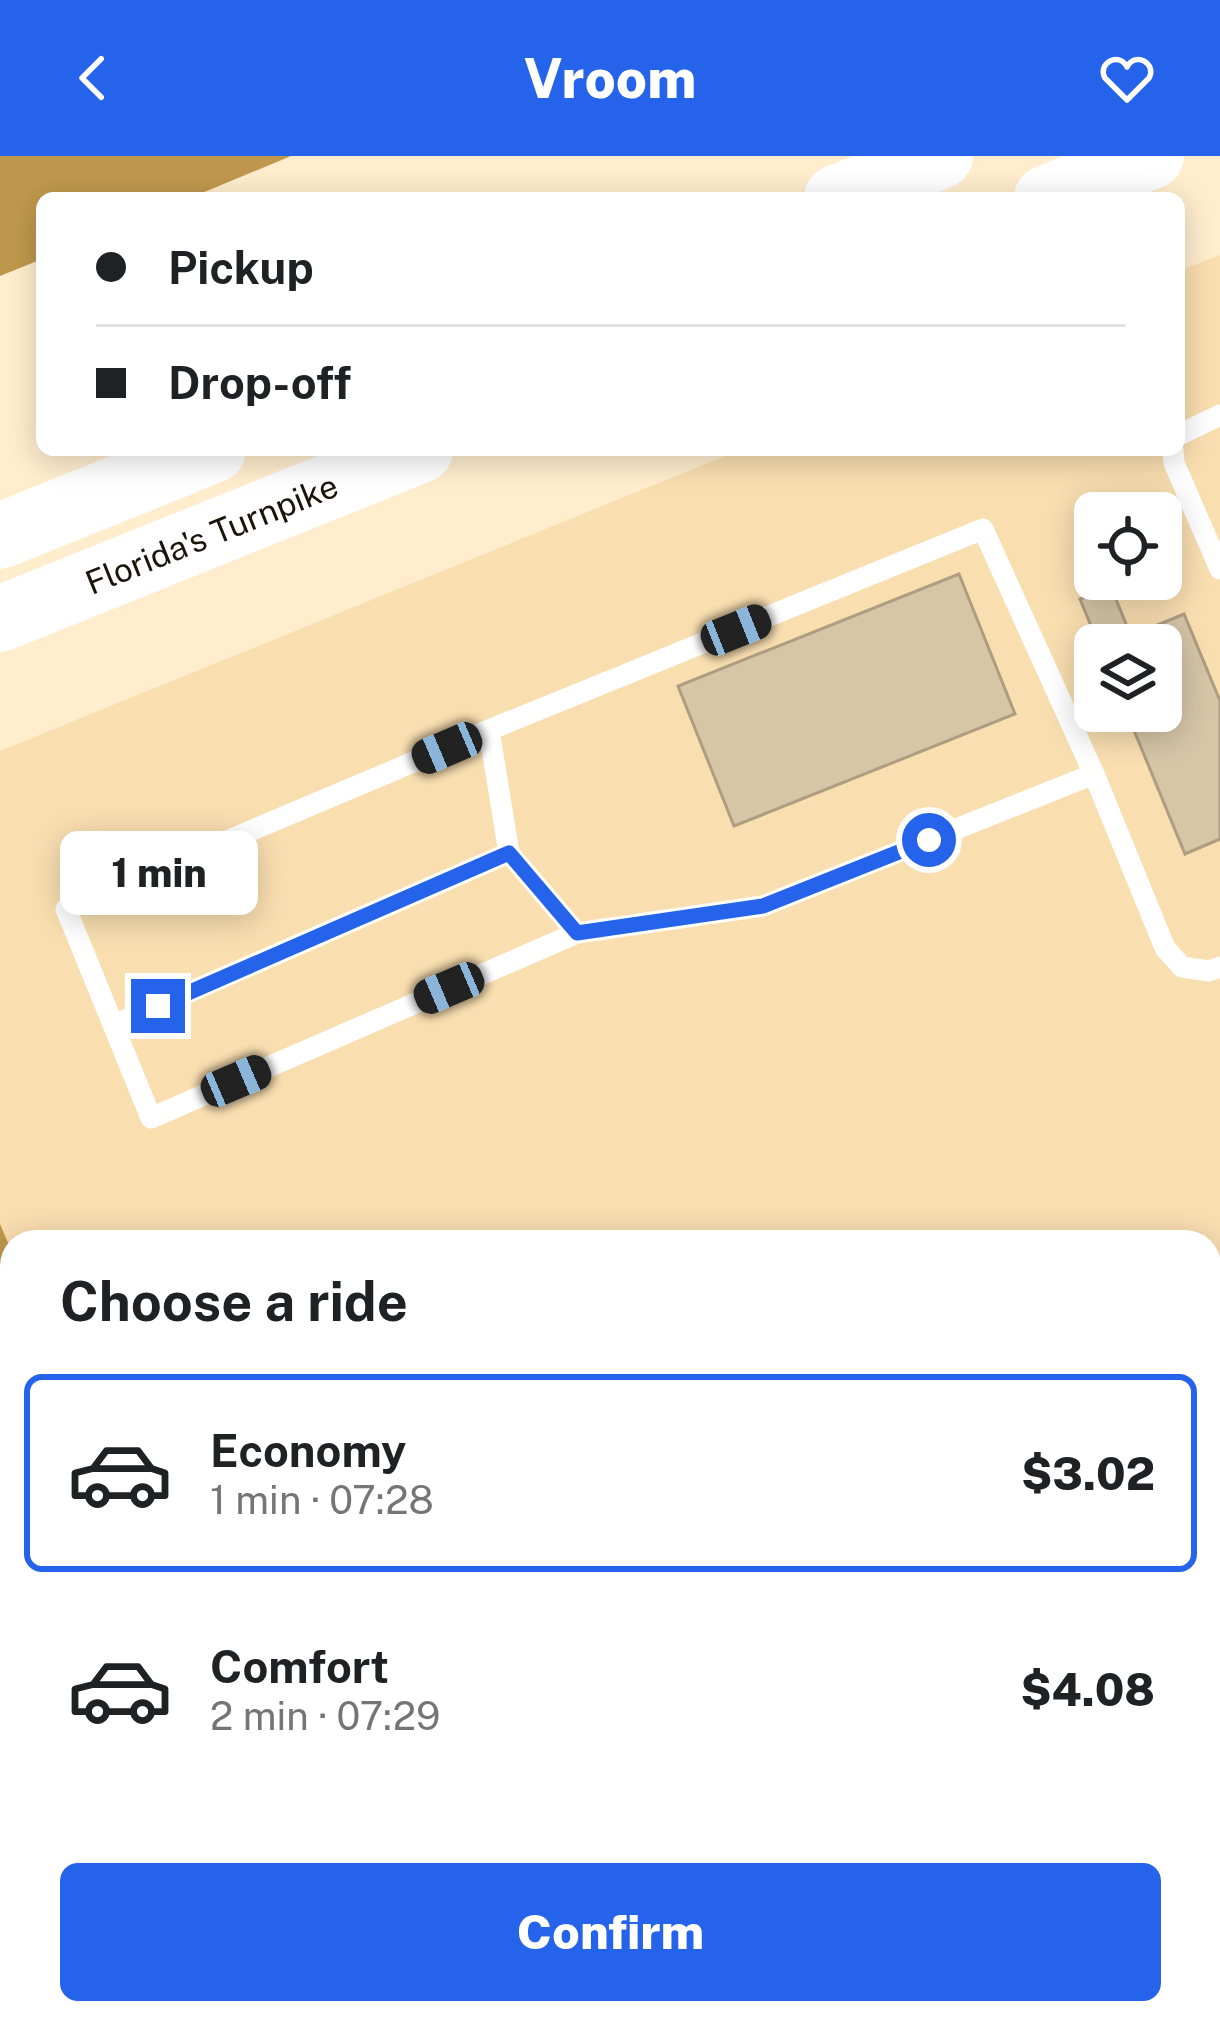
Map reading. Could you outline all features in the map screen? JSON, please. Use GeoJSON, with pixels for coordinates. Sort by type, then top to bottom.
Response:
{"type":"FeatureCollection","features":[{"type":"Feature","properties":{"kind":"highway"},"geometry":{"type":"LineString","coordinates":[[852,192],[940,156]]}},
{"type":"Feature","properties":{"kind":"highway"},"geometry":{"type":"LineString","coordinates":[[1062,192],[1151,156]]}},
{"type":"Feature","properties":{"kind":"highway"},"geometry":{"type":"LineString","coordinates":[[0,536],[199,456]]}},
{"type":"Feature","properties":{"kind":"highway","name":"Florida's Turnpike"},"geometry":{"type":"LineString","coordinates":[[0,619],[406,456]]}},
{"type":"Feature","properties":{"kind":"lane"},"geometry":{"type":"LineString","coordinates":[[1185,432],[1220,415]]}},
{"type":"Feature","properties":{"kind":"lane"},"geometry":{"type":"LineString","coordinates":[[1173,456],[1220,569]]}},
{"type":"Feature","properties":{"kind":"lane"},"geometry":{"type":"LineString","coordinates":[[1094,774],[763,906],[577,933],[151,1118],[66,909],[983,529],[1094,774],[1166,948],[1183,967],[1220,967]]}},
{"type":"Feature","properties":{"kind":"lane"},"geometry":{"type":"LineString","coordinates":[[489,730],[509,853],[577,933]]}},
{"type":"Feature","properties":{"kind":"lane"},"geometry":{"type":"LineString","coordinates":[[114,1025],[509,853]]}},
{"type":"Feature","properties":{"kind":"shaded area"},"geometry":{"type":"Polygon","coordinates":[[[0,156],[291,156],[204,192],[36,192],[36,261],[0,276],[0,156]]]}},
{"type":"Feature","properties":{"kind":"shaded area"},"geometry":{"type":"Polygon","coordinates":[[[1220,255],[1220,1230],[0,1230],[0,751],[725,456],[1185,456],[1185,269],[1220,255]]]}},
{"type":"Feature","properties":{"kind":"building"},"geometry":{"type":"Polygon","coordinates":[[[959,574],[1015,714],[734,826],[678,686],[959,574]]]}},
{"type":"Feature","properties":{"kind":"building"},"geometry":{"type":"Polygon","coordinates":[[[1080,600],[1116,600],[1126,624],[1090,624],[1080,600]]]}},
{"type":"Feature","properties":{"kind":"building"},"geometry":{"type":"Polygon","coordinates":[[[1184,614],[1220,701],[1220,839],[1185,854],[1135,732],[1182,732],[1182,624],[1160,624],[1184,614]]]}},
{"type":"Feature","properties":{"kind":"route"},"geometry":{"type":"LineString","coordinates":[[158,1006],[509,853],[577,933],[763,906],[929,840]]}}]}
